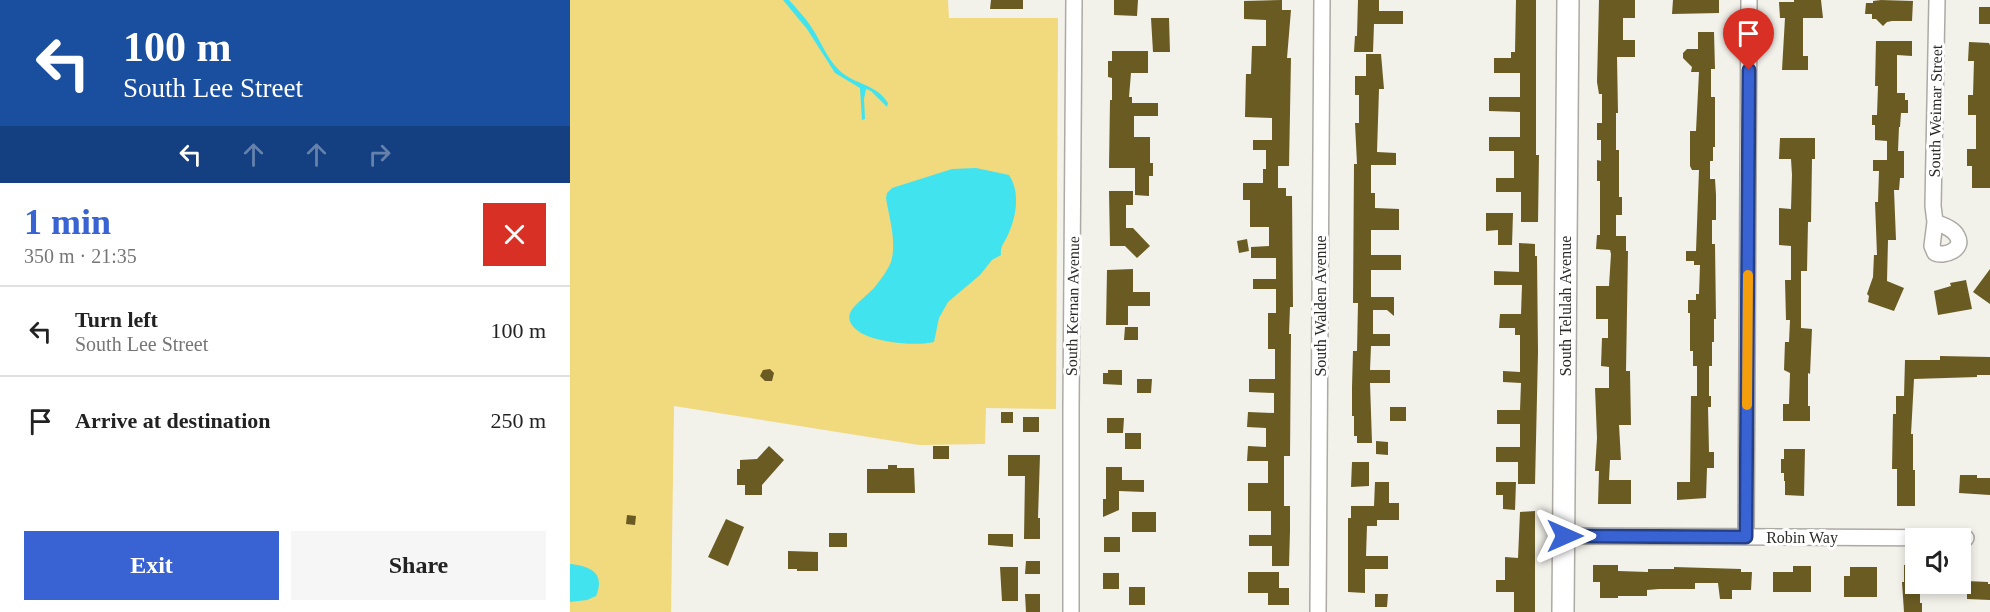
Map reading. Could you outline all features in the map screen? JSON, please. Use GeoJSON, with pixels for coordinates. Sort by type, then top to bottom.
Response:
{"type":"FeatureCollection","features":[{"type":"Feature","properties":{"kind":"street","name":"South Kernan Avenue"},"geometry":{"type":"LineString","coordinates":[[1071,612],[1074,0]]}},
{"type":"Feature","properties":{"kind":"street","name":"South Walden Avenue"},"geometry":{"type":"LineString","coordinates":[[1318,612],[1322,0]]}},
{"type":"Feature","properties":{"kind":"street","name":"South Telulah Avenue"},"geometry":{"type":"LineString","coordinates":[[1563,612],[1568,0]]}},
{"type":"Feature","properties":{"kind":"street"},"geometry":{"type":"LineString","coordinates":[[1746,537],[1749,0]]}},
{"type":"Feature","properties":{"kind":"street","name":"South Weimar Street"},"geometry":{"type":"LineString","coordinates":[[1935,222],[1933,206],[1937,0]]}},
{"type":"Feature","properties":{"kind":"street","name":"Robin Way"},"geometry":{"type":"LineString","coordinates":[[1565,536],[1905,538]]}},
{"type":"Feature","properties":{"kind":"shaded area"},"geometry":{"type":"Polygon","coordinates":[[[570,0],[948,0],[949,18],[1058,18],[1056,409],[986,408],[985,444],[919,445],[674,406],[671,612],[570,612],[570,0]]]}},
{"type":"Feature","properties":{"kind":"water"},"geometry":{"type":"Polygon","coordinates":[[[783,0],[789,0],[805,18],[838,69],[883,96],[888,103],[887,107],[866,89],[865,119],[862,120],[860,88],[835,73],[807,29],[783,0]]]}},
{"type":"Feature","properties":{"kind":"water"},"geometry":{"type":"Polygon","coordinates":[[[976,168],[1009,175],[1013,182],[1016,198],[1015,214],[1001,255],[992,260],[980,275],[948,302],[939,318],[934,342],[911,344],[893,342],[870,337],[856,330],[850,322],[850,313],[886,272],[893,254],[887,193],[892,188],[952,169],[976,168]]]}},
{"type":"Feature","properties":{"kind":"water"},"geometry":{"type":"Polygon","coordinates":[[[570,564],[583,566],[594,572],[599,581],[596,596],[587,600],[570,602],[570,564]]]}},
{"type":"Feature","properties":{"kind":"building"},"geometry":{"type":"Polygon","coordinates":[[[991,0],[1023,0],[1023,9],[990,9],[991,0]]]}},
{"type":"Feature","properties":{"kind":"building"},"geometry":{"type":"Polygon","coordinates":[[[1114,0],[1138,0],[1137,16],[1114,15],[1114,0]]]}},
{"type":"Feature","properties":{"kind":"building"},"geometry":{"type":"Polygon","coordinates":[[[1282,0],[1282,10],[1291,10],[1287,58],[1291,58],[1289,166],[1278,166],[1278,188],[1286,188],[1286,196],[1292,196],[1293,307],[1290,307],[1289,334],[1291,334],[1290,456],[1284,456],[1284,506],[1290,506],[1290,531],[1289,566],[1272,566],[1272,546],[1249,546],[1249,535],[1271,535],[1271,511],[1248,511],[1248,483],[1268,483],[1268,461],[1247,461],[1248,446],[1266,447],[1266,428],[1247,427],[1248,412],[1274,413],[1274,393],[1249,392],[1249,379],[1275,379],[1275,349],[1268,349],[1268,313],[1276,313],[1276,289],[1253,289],[1253,279],[1276,279],[1276,258],[1251,258],[1251,247],[1269,246],[1269,227],[1250,227],[1250,200],[1243,200],[1243,183],[1263,183],[1266,150],[1253,150],[1253,140],[1272,140],[1272,118],[1245,117],[1246,74],[1251,74],[1252,46],[1266,46],[1266,20],[1244,19],[1244,1],[1282,0]]]}},
{"type":"Feature","properties":{"kind":"building"},"geometry":{"type":"Polygon","coordinates":[[[1358,0],[1379,0],[1379,11],[1403,11],[1403,24],[1374,24],[1373,52],[1354,52],[1358,0]]]}},
{"type":"Feature","properties":{"kind":"building"},"geometry":{"type":"Polygon","coordinates":[[[1516,0],[1536,0],[1538,222],[1521,222],[1521,192],[1496,192],[1496,178],[1514,178],[1514,151],[1489,151],[1489,137],[1520,137],[1520,112],[1489,111],[1489,97],[1520,97],[1520,73],[1494,73],[1494,58],[1511,58],[1511,52],[1515,52],[1516,0]]]}},
{"type":"Feature","properties":{"kind":"building"},"geometry":{"type":"Polygon","coordinates":[[[1599,0],[1635,0],[1635,18],[1623,18],[1623,40],[1635,40],[1635,57],[1617,57],[1618,113],[1616,113],[1616,150],[1619,150],[1619,197],[1622,197],[1622,215],[1616,215],[1616,236],[1626,236],[1626,251],[1628,251],[1626,371],[1630,371],[1631,425],[1619,425],[1621,460],[1610,460],[1609,480],[1631,480],[1631,504],[1598,504],[1599,471],[1595,471],[1597,438],[1595,388],[1609,388],[1609,367],[1601,366],[1602,338],[1608,338],[1608,319],[1596,319],[1596,286],[1609,286],[1611,254],[1610,250],[1596,249],[1597,235],[1600,235],[1600,181],[1597,181],[1597,160],[1601,161],[1601,140],[1597,140],[1597,123],[1602,123],[1602,94],[1599,94],[1597,82],[1599,0]]]}},
{"type":"Feature","properties":{"kind":"building"},"geometry":{"type":"Polygon","coordinates":[[[1673,0],[1719,0],[1719,13],[1672,14],[1673,0]]]}},
{"type":"Feature","properties":{"kind":"building"},"geometry":{"type":"Polygon","coordinates":[[[1794,0],[1821,0],[1823,18],[1803,18],[1803,56],[1808,56],[1808,70],[1782,70],[1785,18],[1780,18],[1779,2],[1794,2],[1794,0]]]}},
{"type":"Feature","properties":{"kind":"building"},"geometry":{"type":"Polygon","coordinates":[[[1881,0],[1913,1],[1912,21],[1892,21],[1883,26],[1876,19],[1872,19],[1872,14],[1865,14],[1866,3],[1881,0]]]}},
{"type":"Feature","properties":{"kind":"building"},"geometry":{"type":"Polygon","coordinates":[[[1979,7],[1990,7],[1990,24],[1979,24],[1979,7]]]}},
{"type":"Feature","properties":{"kind":"building"},"geometry":{"type":"Polygon","coordinates":[[[1151,18],[1169,18],[1170,52],[1153,52],[1151,18]]]}},
{"type":"Feature","properties":{"kind":"building"},"geometry":{"type":"Polygon","coordinates":[[[1698,32],[1714,32],[1715,69],[1711,69],[1711,97],[1715,97],[1715,147],[1713,147],[1713,161],[1710,161],[1710,179],[1715,179],[1716,195],[1716,220],[1712,220],[1712,244],[1715,244],[1716,319],[1714,319],[1714,342],[1712,342],[1712,366],[1709,366],[1711,407],[1708,407],[1709,452],[1714,452],[1714,468],[1707,468],[1706,498],[1677,500],[1677,482],[1690,482],[1691,396],[1697,396],[1697,366],[1693,366],[1693,351],[1690,351],[1688,300],[1696,300],[1696,294],[1699,294],[1700,265],[1694,265],[1694,261],[1686,261],[1686,251],[1696,251],[1699,170],[1692,170],[1690,166],[1690,131],[1696,131],[1699,72],[1691,72],[1692,67],[1683,58],[1683,53],[1687,49],[1698,49],[1698,32]]]}},
{"type":"Feature","properties":{"kind":"building"},"geometry":{"type":"Polygon","coordinates":[[[1876,41],[1912,41],[1912,56],[1897,55],[1897,93],[1905,93],[1905,100],[1908,100],[1908,113],[1901,113],[1899,127],[1898,151],[1904,151],[1904,178],[1900,178],[1899,190],[1894,190],[1896,240],[1888,240],[1887,281],[1904,288],[1894,311],[1868,302],[1867,294],[1873,277],[1874,255],[1877,255],[1875,202],[1878,202],[1879,171],[1873,171],[1873,160],[1887,160],[1887,141],[1875,140],[1875,125],[1872,125],[1872,115],[1877,115],[1876,41]]]}},
{"type":"Feature","properties":{"kind":"building"},"geometry":{"type":"Polygon","coordinates":[[[1969,42],[1989,43],[1990,45],[1990,188],[1972,188],[1972,166],[1967,166],[1967,149],[1976,149],[1976,115],[1968,115],[1968,95],[1973,95],[1974,61],[1968,61],[1969,42]]]}},
{"type":"Feature","properties":{"kind":"building"},"geometry":{"type":"Polygon","coordinates":[[[1112,51],[1148,51],[1148,73],[1131,73],[1129,97],[1132,97],[1132,103],[1158,103],[1158,116],[1134,116],[1134,137],[1150,137],[1150,163],[1153,163],[1153,176],[1149,176],[1149,196],[1135,195],[1135,168],[1109,168],[1112,78],[1108,77],[1108,61],[1112,61],[1112,51]]]}},
{"type":"Feature","properties":{"kind":"building"},"geometry":{"type":"Polygon","coordinates":[[[1366,54],[1381,54],[1384,89],[1379,89],[1377,152],[1396,153],[1396,165],[1371,165],[1371,193],[1375,193],[1375,208],[1399,209],[1399,230],[1371,230],[1371,255],[1401,255],[1401,270],[1371,270],[1371,297],[1394,297],[1394,316],[1387,310],[1373,310],[1373,334],[1390,334],[1390,346],[1371,346],[1370,370],[1390,370],[1390,383],[1370,383],[1372,443],[1357,443],[1357,436],[1354,436],[1354,416],[1352,416],[1353,351],[1357,351],[1358,303],[1353,303],[1354,164],[1357,164],[1355,123],[1359,123],[1359,95],[1355,95],[1355,76],[1366,76],[1366,54]]]}},
{"type":"Feature","properties":{"kind":"building"},"geometry":{"type":"Polygon","coordinates":[[[1780,138],[1815,138],[1815,159],[1812,159],[1811,222],[1808,222],[1807,271],[1801,271],[1801,328],[1812,329],[1810,374],[1808,373],[1810,421],[1783,421],[1783,404],[1789,404],[1790,373],[1784,370],[1785,342],[1789,342],[1790,320],[1786,320],[1785,280],[1791,280],[1791,246],[1779,245],[1779,208],[1791,209],[1792,175],[1791,159],[1779,159],[1780,138]]]}},
{"type":"Feature","properties":{"kind":"building"},"geometry":{"type":"Polygon","coordinates":[[[1109,191],[1133,191],[1133,205],[1126,205],[1126,228],[1133,228],[1150,246],[1137,258],[1125,246],[1110,246],[1109,191]]]}},
{"type":"Feature","properties":{"kind":"building"},"geometry":{"type":"Polygon","coordinates":[[[1486,213],[1513,213],[1512,245],[1498,245],[1498,230],[1486,231],[1486,213]]]}},
{"type":"Feature","properties":{"kind":"building"},"geometry":{"type":"Polygon","coordinates":[[[1247,239],[1249,251],[1239,253],[1237,241],[1247,239]]]}},
{"type":"Feature","properties":{"kind":"building"},"geometry":{"type":"Polygon","coordinates":[[[1519,243],[1535,244],[1535,256],[1537,256],[1538,352],[1535,484],[1518,484],[1518,462],[1496,462],[1496,447],[1520,447],[1520,424],[1497,424],[1497,410],[1520,410],[1521,383],[1503,382],[1503,371],[1520,372],[1520,335],[1515,335],[1515,328],[1499,328],[1500,314],[1521,314],[1522,285],[1494,285],[1494,271],[1519,272],[1519,243]]]}},
{"type":"Feature","properties":{"kind":"building"},"geometry":{"type":"Polygon","coordinates":[[[1133,269],[1133,292],[1150,292],[1150,306],[1128,306],[1128,325],[1106,325],[1107,270],[1133,269]]]}},
{"type":"Feature","properties":{"kind":"building"},"geometry":{"type":"Polygon","coordinates":[[[1990,269],[1990,304],[1973,292],[1990,269]]]}},
{"type":"Feature","properties":{"kind":"building"},"geometry":{"type":"Polygon","coordinates":[[[1966,280],[1972,309],[1938,315],[1934,291],[1951,286],[1950,283],[1966,280]]]}},
{"type":"Feature","properties":{"kind":"building"},"geometry":{"type":"Polygon","coordinates":[[[1125,327],[1138,327],[1138,340],[1124,340],[1125,327]]]}},
{"type":"Feature","properties":{"kind":"building"},"geometry":{"type":"Polygon","coordinates":[[[1940,356],[1990,357],[1990,375],[1914,379],[1911,434],[1913,434],[1913,470],[1915,470],[1915,506],[1897,506],[1897,469],[1892,469],[1893,414],[1896,414],[1896,396],[1904,396],[1905,360],[1940,360],[1940,356]]]}},
{"type":"Feature","properties":{"kind":"building"},"geometry":{"type":"Polygon","coordinates":[[[770,369],[774,373],[772,381],[765,381],[760,376],[763,370],[770,369]]]}},
{"type":"Feature","properties":{"kind":"building"},"geometry":{"type":"Polygon","coordinates":[[[1108,370],[1122,370],[1122,385],[1103,384],[1103,373],[1108,373],[1108,370]]]}},
{"type":"Feature","properties":{"kind":"building"},"geometry":{"type":"Polygon","coordinates":[[[1137,379],[1152,379],[1151,393],[1137,393],[1137,379]]]}},
{"type":"Feature","properties":{"kind":"building"},"geometry":{"type":"Polygon","coordinates":[[[1390,407],[1406,407],[1406,421],[1390,421],[1390,407]]]}},
{"type":"Feature","properties":{"kind":"building"},"geometry":{"type":"Polygon","coordinates":[[[1001,412],[1013,412],[1013,423],[1001,423],[1001,412]]]}},
{"type":"Feature","properties":{"kind":"building"},"geometry":{"type":"Polygon","coordinates":[[[1023,417],[1039,417],[1039,432],[1023,432],[1023,417]]]}},
{"type":"Feature","properties":{"kind":"building"},"geometry":{"type":"Polygon","coordinates":[[[1107,418],[1124,418],[1123,433],[1107,433],[1107,418]]]}},
{"type":"Feature","properties":{"kind":"building"},"geometry":{"type":"Polygon","coordinates":[[[1125,433],[1141,433],[1141,449],[1125,449],[1125,433]]]}},
{"type":"Feature","properties":{"kind":"building"},"geometry":{"type":"Polygon","coordinates":[[[1376,441],[1388,442],[1388,455],[1376,454],[1376,441]]]}},
{"type":"Feature","properties":{"kind":"building"},"geometry":{"type":"Polygon","coordinates":[[[769,446],[784,460],[762,485],[762,495],[745,495],[745,485],[737,485],[737,469],[740,469],[740,460],[757,459],[769,446]]]}},
{"type":"Feature","properties":{"kind":"building"},"geometry":{"type":"Polygon","coordinates":[[[933,446],[949,446],[949,459],[933,459],[933,446]]]}},
{"type":"Feature","properties":{"kind":"building"},"geometry":{"type":"Polygon","coordinates":[[[1784,449],[1805,449],[1804,496],[1785,495],[1784,473],[1781,473],[1784,449]]]}},
{"type":"Feature","properties":{"kind":"building"},"geometry":{"type":"Polygon","coordinates":[[[1008,455],[1040,455],[1038,518],[1040,518],[1040,539],[1024,539],[1025,476],[1008,476],[1008,455]]]}},
{"type":"Feature","properties":{"kind":"building"},"geometry":{"type":"Polygon","coordinates":[[[1352,462],[1369,462],[1369,486],[1351,487],[1352,462]]]}},
{"type":"Feature","properties":{"kind":"building"},"geometry":{"type":"Polygon","coordinates":[[[888,465],[897,465],[897,468],[914,468],[915,493],[867,493],[867,469],[888,469],[888,465]]]}},
{"type":"Feature","properties":{"kind":"building"},"geometry":{"type":"Polygon","coordinates":[[[1106,467],[1122,467],[1122,480],[1144,480],[1144,492],[1119,491],[1119,510],[1103,517],[1103,499],[1106,499],[1106,467]]]}},
{"type":"Feature","properties":{"kind":"building"},"geometry":{"type":"Polygon","coordinates":[[[1960,475],[1990,478],[1990,495],[1959,493],[1960,475]]]}},
{"type":"Feature","properties":{"kind":"building"},"geometry":{"type":"Polygon","coordinates":[[[1375,482],[1389,482],[1389,503],[1399,503],[1399,520],[1377,520],[1377,526],[1367,526],[1366,556],[1388,556],[1388,569],[1365,569],[1365,593],[1348,592],[1348,518],[1351,518],[1351,506],[1374,506],[1375,482]]]}},
{"type":"Feature","properties":{"kind":"building"},"geometry":{"type":"Polygon","coordinates":[[[1496,482],[1516,482],[1515,510],[1503,509],[1503,495],[1496,495],[1496,482]]]}},
{"type":"Feature","properties":{"kind":"building"},"geometry":{"type":"Polygon","coordinates":[[[1535,511],[1535,612],[1514,612],[1514,592],[1496,592],[1496,580],[1505,580],[1505,557],[1518,558],[1520,512],[1535,511]]]}},
{"type":"Feature","properties":{"kind":"building"},"geometry":{"type":"Polygon","coordinates":[[[1132,512],[1156,512],[1156,532],[1132,532],[1132,512]]]}},
{"type":"Feature","properties":{"kind":"building"},"geometry":{"type":"Polygon","coordinates":[[[627,515],[636,516],[635,525],[626,524],[627,515]]]}},
{"type":"Feature","properties":{"kind":"building"},"geometry":{"type":"Polygon","coordinates":[[[726,519],[744,527],[728,566],[708,557],[726,519]]]}},
{"type":"Feature","properties":{"kind":"building"},"geometry":{"type":"Polygon","coordinates":[[[829,533],[847,533],[847,547],[829,547],[829,533]]]}},
{"type":"Feature","properties":{"kind":"building"},"geometry":{"type":"Polygon","coordinates":[[[988,534],[1013,534],[1013,547],[988,545],[988,534]]]}},
{"type":"Feature","properties":{"kind":"building"},"geometry":{"type":"Polygon","coordinates":[[[1104,537],[1120,537],[1120,552],[1104,552],[1104,537]]]}},
{"type":"Feature","properties":{"kind":"building"},"geometry":{"type":"Polygon","coordinates":[[[788,551],[818,552],[818,571],[788,569],[788,551]]]}},
{"type":"Feature","properties":{"kind":"building"},"geometry":{"type":"Polygon","coordinates":[[[1026,561],[1040,561],[1040,574],[1025,574],[1026,561]]]}},
{"type":"Feature","properties":{"kind":"building"},"geometry":{"type":"Polygon","coordinates":[[[1593,565],[1618,565],[1618,571],[1648,572],[1648,569],[1674,569],[1674,567],[1741,569],[1741,572],[1752,572],[1751,590],[1732,590],[1732,599],[1720,599],[1718,583],[1695,583],[1695,589],[1647,590],[1647,596],[1600,598],[1600,582],[1593,582],[1593,565]]]}},
{"type":"Feature","properties":{"kind":"building"},"geometry":{"type":"Polygon","coordinates":[[[1905,565],[1905,594],[1920,594],[1922,612],[1904,612],[1902,582],[1904,582],[1905,565]]]}},
{"type":"Feature","properties":{"kind":"building"},"geometry":{"type":"Polygon","coordinates":[[[1793,566],[1811,566],[1811,592],[1773,592],[1773,572],[1793,572],[1793,566]]]}},
{"type":"Feature","properties":{"kind":"building"},"geometry":{"type":"Polygon","coordinates":[[[1000,567],[1018,567],[1018,601],[1002,601],[1000,567]]]}},
{"type":"Feature","properties":{"kind":"building"},"geometry":{"type":"Polygon","coordinates":[[[1850,567],[1877,567],[1877,597],[1844,597],[1844,576],[1850,576],[1850,567]]]}},
{"type":"Feature","properties":{"kind":"building"},"geometry":{"type":"Polygon","coordinates":[[[1248,572],[1279,572],[1279,588],[1289,588],[1289,605],[1268,605],[1268,593],[1248,593],[1248,572]]]}},
{"type":"Feature","properties":{"kind":"building"},"geometry":{"type":"Polygon","coordinates":[[[1103,573],[1119,573],[1119,589],[1103,589],[1103,573]]]}},
{"type":"Feature","properties":{"kind":"building"},"geometry":{"type":"Polygon","coordinates":[[[1971,581],[1990,584],[1990,600],[1967,599],[1967,594],[1971,594],[1971,581]]]}},
{"type":"Feature","properties":{"kind":"building"},"geometry":{"type":"Polygon","coordinates":[[[1129,587],[1145,587],[1145,605],[1129,605],[1129,587]]]}},
{"type":"Feature","properties":{"kind":"building"},"geometry":{"type":"Polygon","coordinates":[[[1025,594],[1040,594],[1040,612],[1026,612],[1025,594]]]}},
{"type":"Feature","properties":{"kind":"building"},"geometry":{"type":"Polygon","coordinates":[[[1375,594],[1388,594],[1387,607],[1375,607],[1375,594]]]}},
{"type":"Feature","properties":{"kind":"slow traffic"},"geometry":{"type":"LineString","coordinates":[[1747,405],[1748,275]]}},
{"type":"Feature","properties":{"kind":"route"},"geometry":{"type":"LineString","coordinates":[[1565,536],[1746,537],[1749,70]]}}]}
